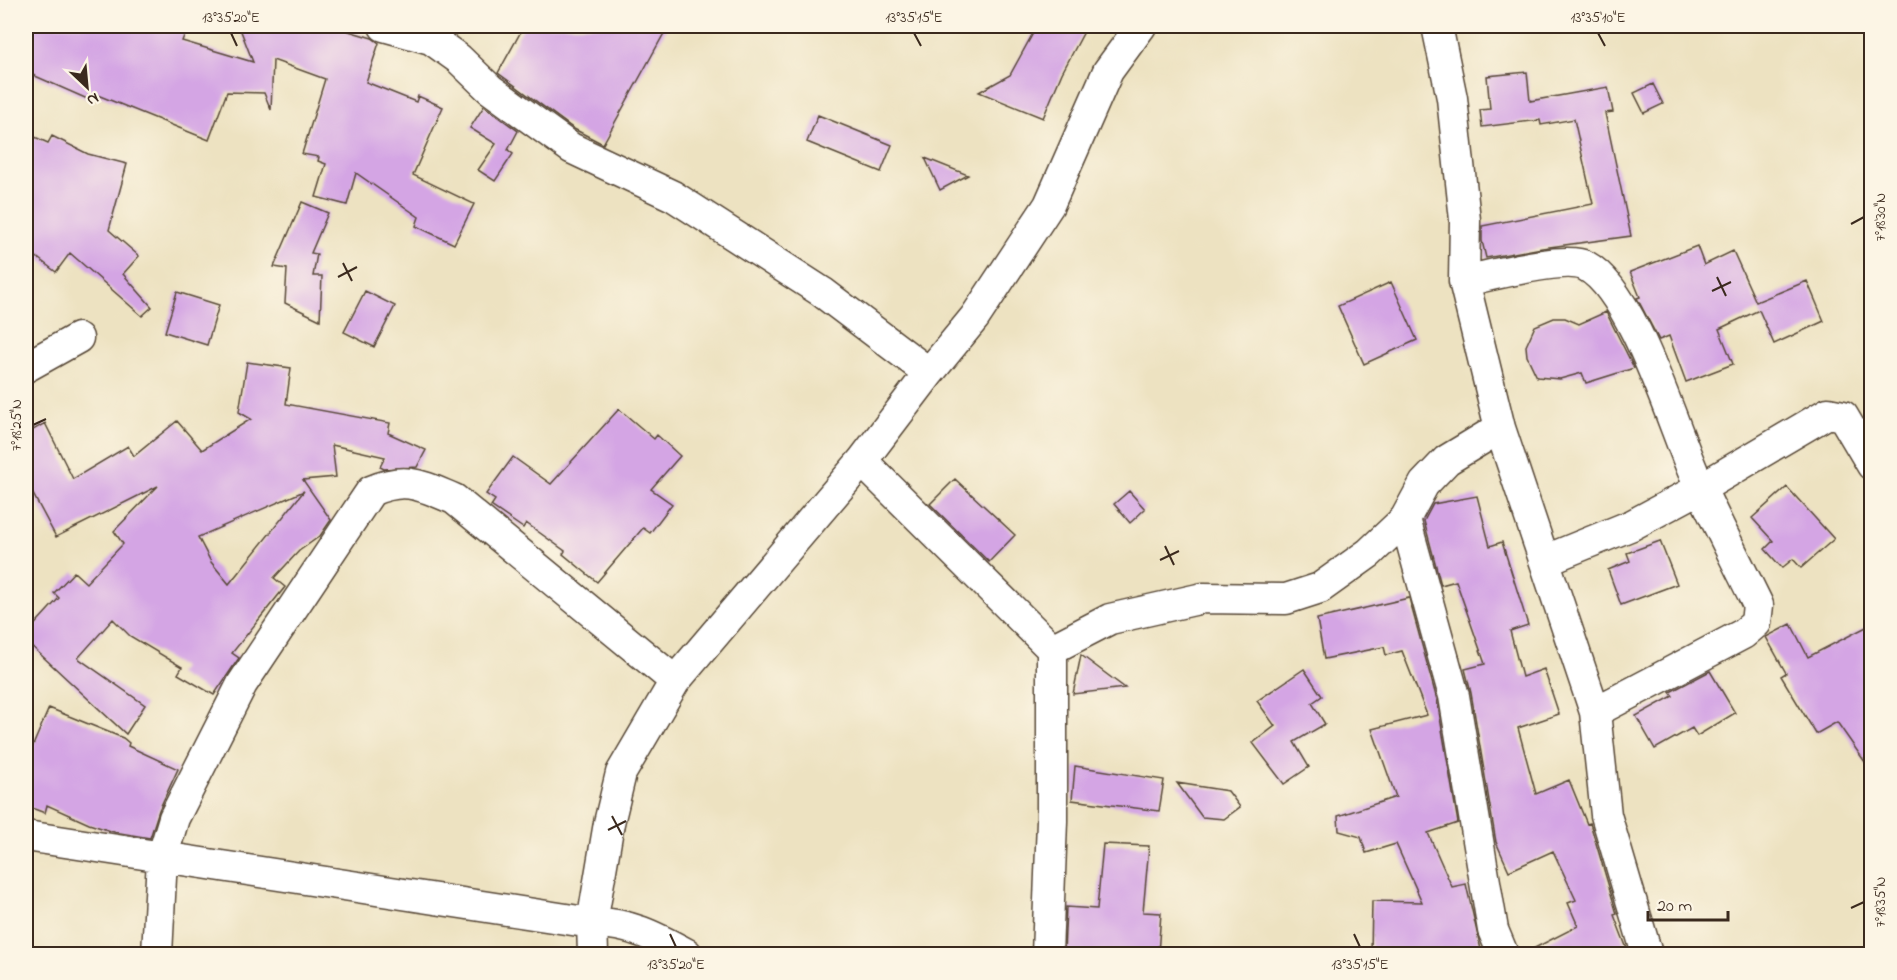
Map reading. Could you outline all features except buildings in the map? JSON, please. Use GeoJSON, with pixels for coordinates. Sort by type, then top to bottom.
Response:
{"type":"FeatureCollection","features":[{"type":"Feature","properties":{"kind":"street"},"geometry":{"type":"LineString","coordinates":[[384,26],[431,39],[459,59],[490,89],[571,148],[673,196],[822,292],[928,373]]}},
{"type":"Feature","properties":{"kind":"street"},"geometry":{"type":"LineString","coordinates":[[593,954],[592,922],[609,823],[621,773],[675,681],[862,461],[928,373],[975,317],[1049,205],[1108,71],[1141,26]]}},
{"type":"Feature","properties":{"kind":"street"},"geometry":{"type":"LineString","coordinates":[[1437,26],[1452,98],[1463,198],[1464,280],[1500,428],[1546,560],[1594,712],[1606,815],[1647,954]]}},
{"type":"Feature","properties":{"kind":"street"},"geometry":{"type":"LineString","coordinates":[[1464,280],[1562,262],[1585,266],[1606,284],[1639,333],[1701,488],[1758,605],[1756,623],[1734,639],[1594,712]]}},
{"type":"Feature","properties":{"kind":"street"},"geometry":{"type":"LineString","coordinates":[[26,367],[78,338]]}},
{"type":"Feature","properties":{"kind":"street"},"geometry":{"type":"LineString","coordinates":[[1546,560],[1632,525],[1701,488],[1828,413],[1843,416],[1872,465]]}},
{"type":"Feature","properties":{"kind":"street"},"geometry":{"type":"LineString","coordinates":[[1052,649],[1110,619],[1203,598],[1286,599],[1320,588],[1369,553],[1406,519],[1424,484],[1447,460],[1500,428]]}},
{"type":"Feature","properties":{"kind":"street"},"geometry":{"type":"LineString","coordinates":[[862,461],[1052,649],[1052,821],[1047,954]]}},
{"type":"Feature","properties":{"kind":"street"},"geometry":{"type":"LineString","coordinates":[[157,954],[162,858],[174,818],[242,684],[370,491],[392,482],[418,484],[454,499],[675,681]]}},
{"type":"Feature","properties":{"kind":"street"},"geometry":{"type":"LineString","coordinates":[[1406,519],[1454,696],[1493,930],[1503,954]]}},
{"type":"Feature","properties":{"kind":"street"},"geometry":{"type":"LineString","coordinates":[[26,836],[592,922],[612,922],[650,934],[687,954]]}}]}
